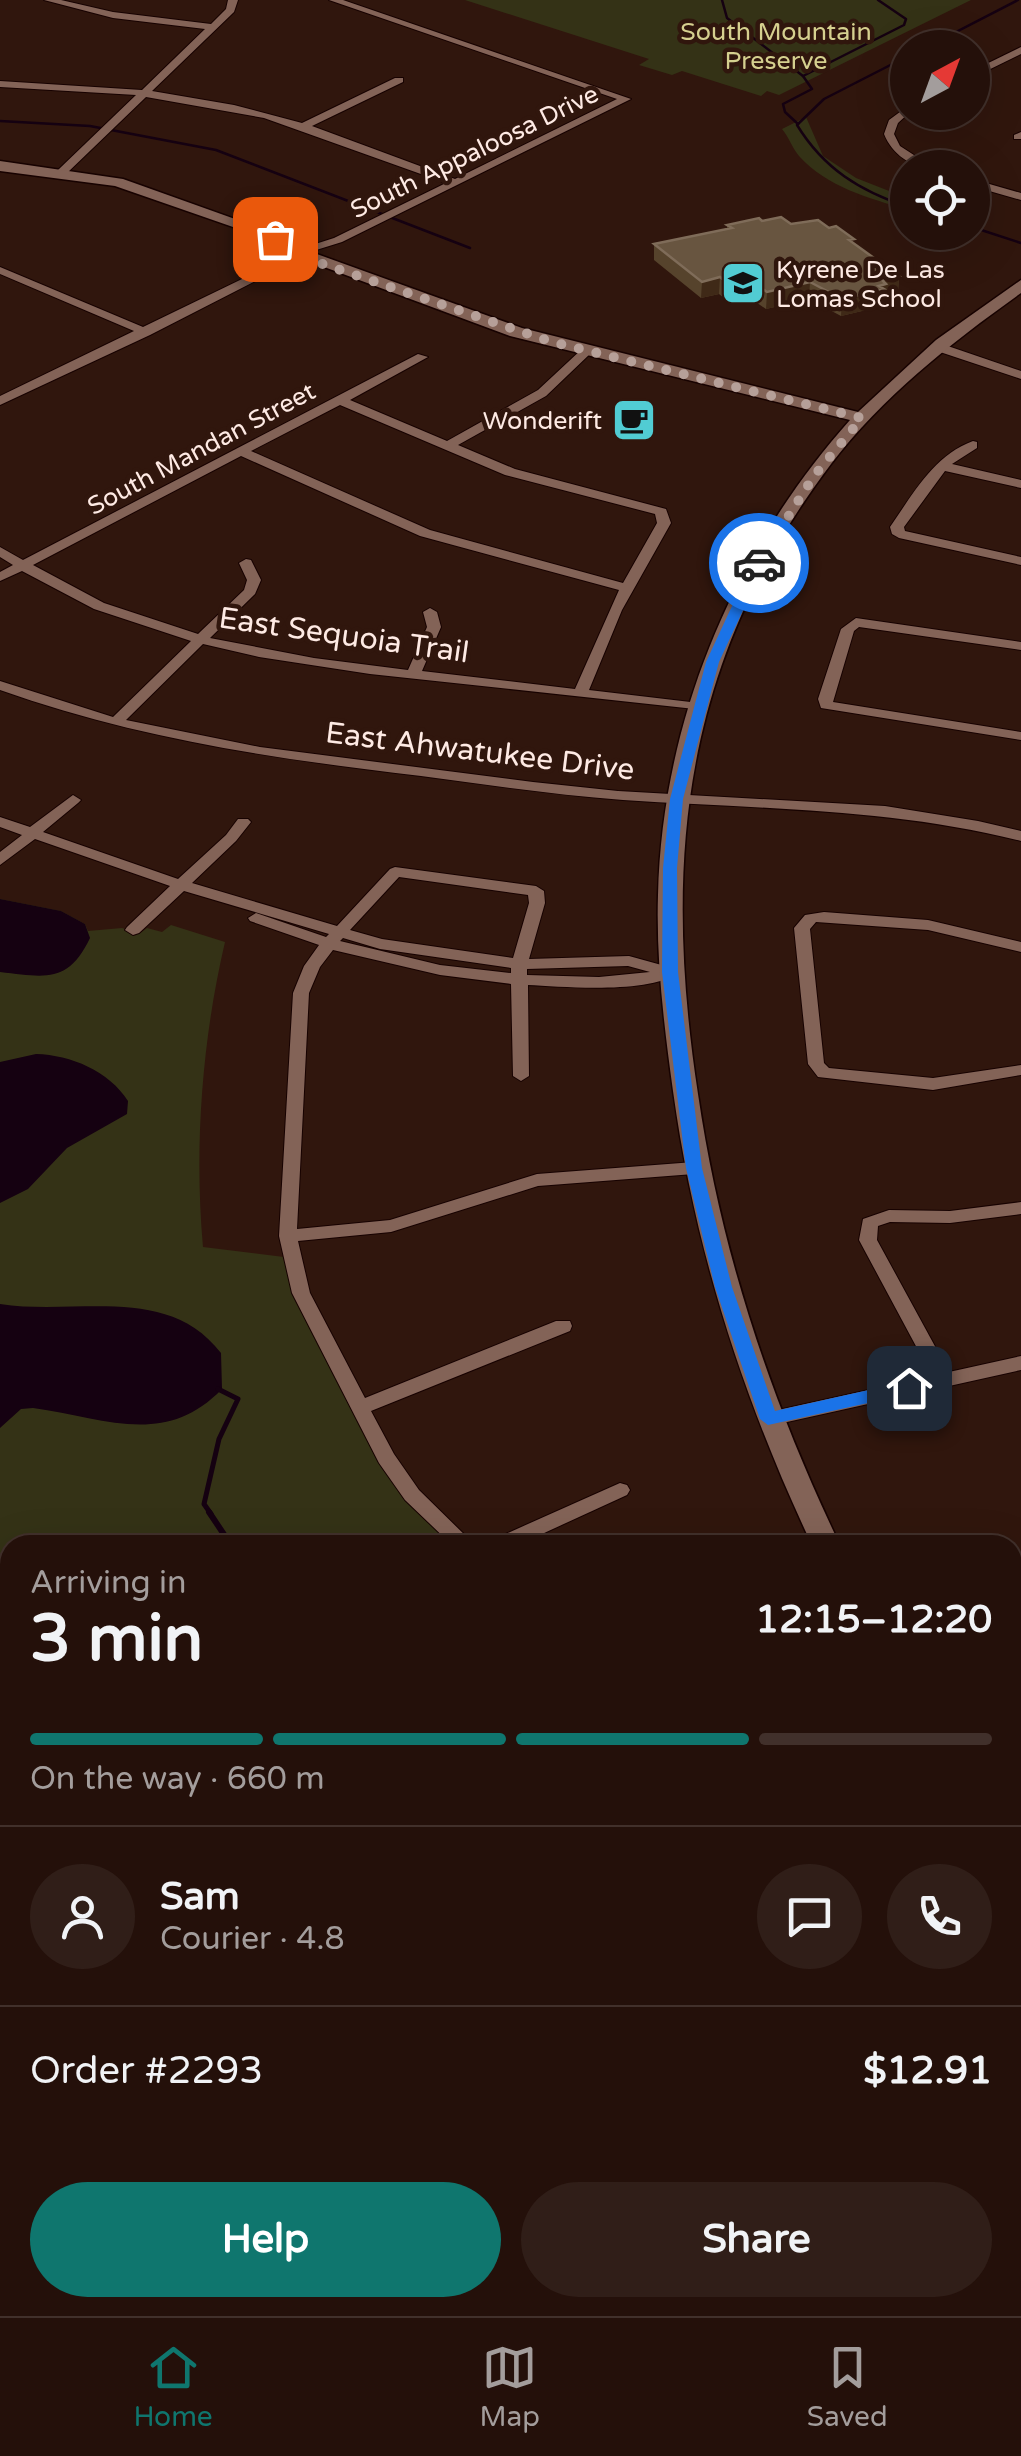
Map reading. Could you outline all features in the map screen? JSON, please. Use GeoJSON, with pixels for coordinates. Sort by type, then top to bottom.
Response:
{"type":"FeatureCollection","features":[{"type":"Feature","properties":{"kind":"main road"},"geometry":{"type":"LineString","coordinates":[[0,166],[62,172],[149,190],[516,332],[862,418]]}},
{"type":"Feature","properties":{"kind":"main road"},"geometry":{"type":"LineString","coordinates":[[821,1535],[768,1419],[724,1287],[694,1168],[670,972],[670,868],[676,799],[713,662],[768,544],[814,476],[862,418],[938,346],[1021,285]]}},
{"type":"Feature","properties":{"kind":"street"},"geometry":{"type":"LineString","coordinates":[[49,0],[113,15],[211,27]]}},
{"type":"Feature","properties":{"kind":"street"},"geometry":{"type":"LineString","coordinates":[[62,172],[230,10],[233,0]]}},
{"type":"Feature","properties":{"kind":"street","name":"South Appaloosa Drive"},"geometry":{"type":"LineString","coordinates":[[0,401],[626,99],[334,0]]}},
{"type":"Feature","properties":{"kind":"street"},"geometry":{"type":"LineString","coordinates":[[990,66],[1021,50]]}},
{"type":"Feature","properties":{"kind":"street"},"geometry":{"type":"LineString","coordinates":[[302,127],[398,80]]}},
{"type":"Feature","properties":{"kind":"street"},"geometry":{"type":"LineString","coordinates":[[0,84],[145,93],[214,104],[302,127],[456,183]]}},
{"type":"Feature","properties":{"kind":"street"},"geometry":{"type":"LineString","coordinates":[[990,188],[1021,197]]}},
{"type":"Feature","properties":{"kind":"street"},"geometry":{"type":"LineString","coordinates":[[0,270],[146,332]]}},
{"type":"Feature","properties":{"kind":"street"},"geometry":{"type":"LineString","coordinates":[[938,346],[1021,375]]}},
{"type":"Feature","properties":{"kind":"street"},"geometry":{"type":"LineString","coordinates":[[448,446],[542,393],[586,352]]}},
{"type":"Feature","properties":{"kind":"street","name":"South Mandan Street"},"geometry":{"type":"LineString","coordinates":[[0,578],[422,357]]}},
{"type":"Feature","properties":{"kind":"street"},"geometry":{"type":"LineString","coordinates":[[340,400],[520,475],[662,512],[664,522],[626,588],[580,694]]}},
{"type":"Feature","properties":{"kind":"street"},"geometry":{"type":"LineString","coordinates":[[973,445],[953,454],[942,466],[897,527],[899,534],[1021,561]]}},
{"type":"Feature","properties":{"kind":"street"},"geometry":{"type":"LineString","coordinates":[[244,452],[424,534],[626,588]]}},
{"type":"Feature","properties":{"kind":"street"},"geometry":{"type":"LineString","coordinates":[[942,466],[1021,484]]}},
{"type":"Feature","properties":{"kind":"street","name":"East Sequoia Trail"},"geometry":{"type":"LineString","coordinates":[[0,551],[117,614],[198,641],[290,659],[413,675],[699,706]]}},
{"type":"Feature","properties":{"kind":"street"},"geometry":{"type":"LineString","coordinates":[[118,721],[250,591],[254,580],[246,563]]}},
{"type":"Feature","properties":{"kind":"street"},"geometry":{"type":"LineString","coordinates":[[413,675],[434,627],[430,612]]}},
{"type":"Feature","properties":{"kind":"street"},"geometry":{"type":"LineString","coordinates":[[1021,646],[856,622],[848,629],[824,699],[826,705],[1021,736]]}},
{"type":"Feature","properties":{"kind":"street","name":"East Ahwatukee Drive"},"geometry":{"type":"LineString","coordinates":[[0,685],[203,742],[293,756],[676,799],[924,816],[1021,836]]}},
{"type":"Feature","properties":{"kind":"street"},"geometry":{"type":"LineString","coordinates":[[0,860],[73,800]]}},
{"type":"Feature","properties":{"kind":"street"},"geometry":{"type":"LineString","coordinates":[[0,822],[410,966],[631,984],[670,972]]}},
{"type":"Feature","properties":{"kind":"street"},"geometry":{"type":"LineString","coordinates":[[133,930],[243,822]]}},
{"type":"Feature","properties":{"kind":"street"},"geometry":{"type":"LineString","coordinates":[[455,1535],[412,1495],[386,1458],[301,1294],[288,1236],[300,993],[312,966],[333,939],[395,872],[536,891],[537,903],[519,972],[521,1076]]}},
{"type":"Feature","properties":{"kind":"street"},"geometry":{"type":"LineString","coordinates":[[1021,947],[928,925],[824,917],[811,918],[802,928],[816,1064],[824,1073],[933,1084],[1021,1070]]}},
{"type":"Feature","properties":{"kind":"street"},"geometry":{"type":"LineString","coordinates":[[288,1236],[391,1226],[537,1180],[694,1168]]}},
{"type":"Feature","properties":{"kind":"street"},"geometry":{"type":"LineString","coordinates":[[944,1380],[868,1240],[869,1223],[889,1216],[950,1216],[1021,1208]]}},
{"type":"Feature","properties":{"kind":"street"},"geometry":{"type":"LineString","coordinates":[[361,1407],[563,1326]]}},
{"type":"Feature","properties":{"kind":"street"},"geometry":{"type":"LineString","coordinates":[[768,1419],[1021,1363]]}},
{"type":"Feature","properties":{"kind":"street"},"geometry":{"type":"LineString","coordinates":[[521,1535],[620,1490]]}},
{"type":"Feature","properties":{"kind":"green space","name":"South Mountain Preserve"},"geometry":{"type":"Polygon","coordinates":[[[465,0],[971,0],[910,30],[890,30],[890,40],[779,95],[767,91],[761,96],[682,71],[672,75],[639,65],[649,59],[465,0]]]}},
{"type":"Feature","properties":{"kind":"green space"},"geometry":{"type":"Polygon","coordinates":[[[806,117],[823,156],[856,178],[890,191],[890,204],[849,190],[810,167],[782,129],[806,117]]]}},
{"type":"Feature","properties":{"kind":"green space"},"geometry":{"type":"Polygon","coordinates":[[[0,899],[61,911],[85,924],[88,931],[122,928],[139,934],[147,928],[162,932],[171,925],[225,942],[202,1094],[199,1171],[203,1247],[292,1258],[386,1459],[456,1535],[0,1535],[0,899]]]}},
{"type":"Feature","properties":{"kind":"shaded area"},"geometry":{"type":"Polygon","coordinates":[[[0,899],[61,911],[85,924],[90,938],[82,953],[54,974],[0,972],[0,899]]]}},
{"type":"Feature","properties":{"kind":"shaded area"},"geometry":{"type":"Polygon","coordinates":[[[36,1054],[75,1061],[100,1073],[128,1101],[127,1114],[67,1148],[28,1189],[0,1203],[0,1062],[36,1054]]]}},
{"type":"Feature","properties":{"kind":"shaded area"},"geometry":{"type":"Polygon","coordinates":[[[0,1304],[119,1307],[174,1318],[199,1331],[221,1353],[222,1389],[200,1407],[156,1424],[109,1422],[33,1408],[21,1409],[0,1428],[0,1304]]]}},
{"type":"Feature","properties":{"kind":"building"},"geometry":{"type":"Polygon","coordinates":[[[781,217],[791,224],[818,220],[829,228],[836,226],[899,276],[882,280],[886,284],[879,286],[884,289],[842,299],[810,282],[767,292],[751,281],[725,281],[720,277],[702,282],[654,244],[732,228],[727,225],[759,218],[762,221],[781,217]]]}},
{"type":"Feature","properties":{"kind":"waterway"},"geometry":{"type":"LineString","coordinates":[[722,0],[727,18],[803,76]]}},
{"type":"Feature","properties":{"kind":"waterway"},"geometry":{"type":"LineString","coordinates":[[803,76],[904,25],[906,19],[878,0]]}},
{"type":"Feature","properties":{"kind":"waterway"},"geometry":{"type":"LineString","coordinates":[[960,30],[1018,0]]}},
{"type":"Feature","properties":{"kind":"waterway"},"geometry":{"type":"LineString","coordinates":[[890,65],[824,99],[797,125],[831,166],[890,200]]}},
{"type":"Feature","properties":{"kind":"waterway"},"geometry":{"type":"LineString","coordinates":[[798,124],[785,112],[783,104],[812,89],[803,76]]}},
{"type":"Feature","properties":{"kind":"waterway"},"geometry":{"type":"LineString","coordinates":[[0,121],[90,126],[216,150],[470,248]]}},
{"type":"Feature","properties":{"kind":"waterway"},"geometry":{"type":"LineString","coordinates":[[990,233],[1021,243]]}},
{"type":"Feature","properties":{"kind":"waterway"},"geometry":{"type":"LineString","coordinates":[[211,1514],[204,1504],[219,1439],[238,1399],[218,1389]]}},
{"type":"Feature","properties":{"kind":"waterway"},"geometry":{"type":"LineString","coordinates":[[209,1512],[224,1535]]}},
{"type":"Feature","properties":{"kind":"way so far"},"geometry":{"type":"LineString","coordinates":[[275,239],[305,258],[516,332],[862,418],[814,476],[759,563]]}},
{"type":"Feature","properties":{"kind":"place","name":"Kyrene De Las Lomas School"},"geometry":{"type":"Point","coordinates":[743,283]}},
{"type":"Feature","properties":{"kind":"place","name":"Wonderift"},"geometry":{"type":"Point","coordinates":[634,420]}},
{"type":"Feature","properties":{"kind":"route"},"geometry":{"type":"LineString","coordinates":[[759,563],[713,662],[676,799],[670,868],[670,972],[694,1168],[724,1287],[768,1419],[909,1388]]}}]}
